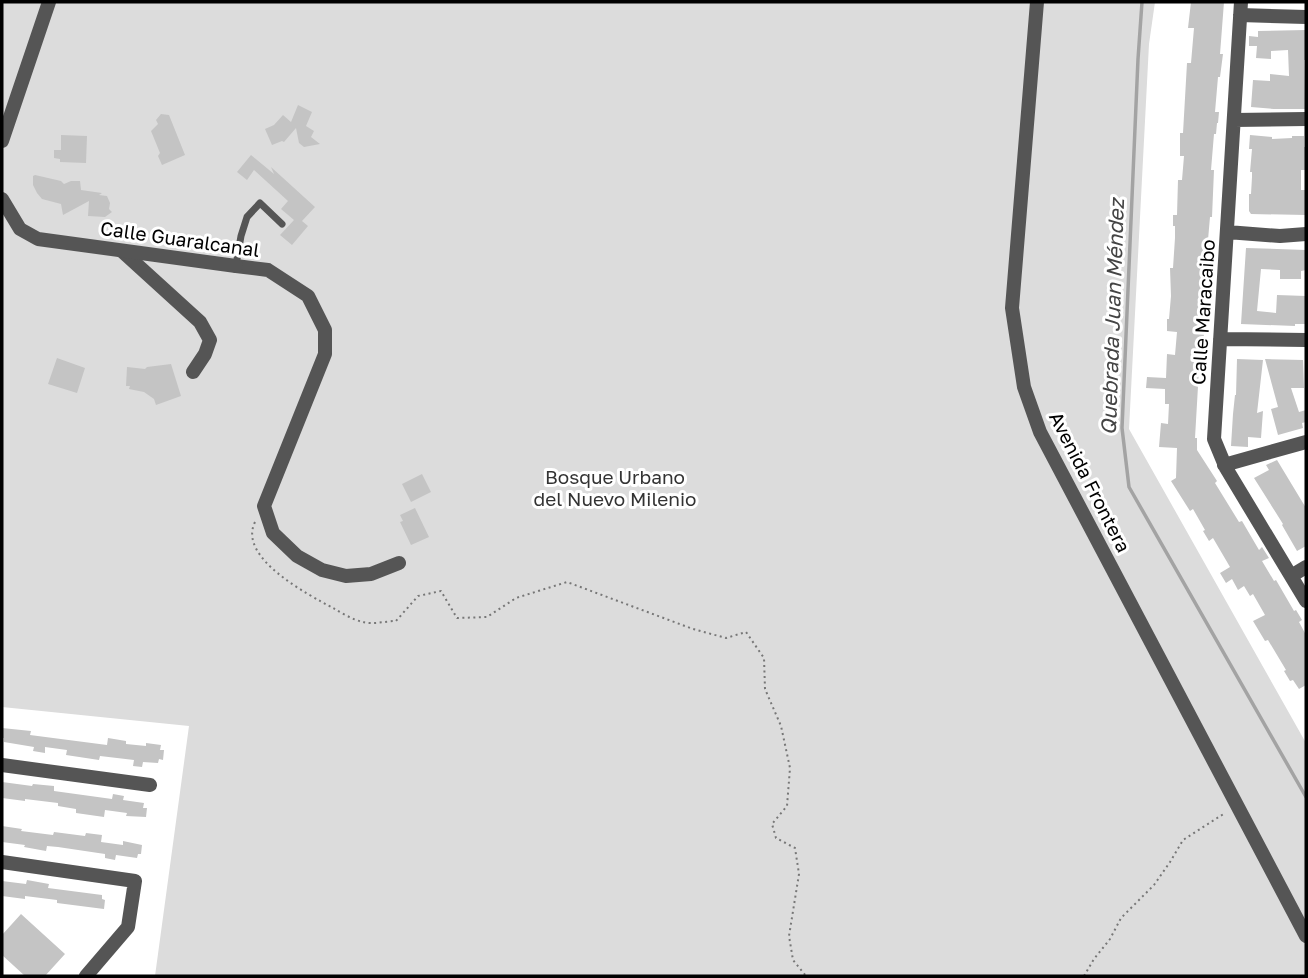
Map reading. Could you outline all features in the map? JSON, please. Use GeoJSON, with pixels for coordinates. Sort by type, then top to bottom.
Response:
{"type":"FeatureCollection","features":[{"type":"Feature","properties":{"kind":"street"},"geometry":{"type":"LineString","coordinates":[[2,141],[49,2]]}},
{"type":"Feature","properties":{"kind":"street","name":"Avenida Frontera"},"geometry":{"type":"LineString","coordinates":[[1037,2],[1013,309],[1024,387],[1040,432],[1306,936]]}},
{"type":"Feature","properties":{"kind":"street"},"geometry":{"type":"LineString","coordinates":[[1241,8],[1306,18]]}},
{"type":"Feature","properties":{"kind":"street","name":"Calle Maracaibo"},"geometry":{"type":"LineString","coordinates":[[1241,8],[1214,439],[1224,465],[1306,601]]}},
{"type":"Feature","properties":{"kind":"street"},"geometry":{"type":"LineString","coordinates":[[1234,120],[1306,120]]}},
{"type":"Feature","properties":{"kind":"street","name":"Calle Guaralcanal"},"geometry":{"type":"LineString","coordinates":[[2,199],[20,229],[37,239],[268,271],[308,296],[325,330],[325,354],[264,506]]}},
{"type":"Feature","properties":{"kind":"street"},"geometry":{"type":"LineString","coordinates":[[1227,232],[1280,236],[1306,234]]}},
{"type":"Feature","properties":{"kind":"street"},"geometry":{"type":"LineString","coordinates":[[122,251],[200,322],[210,340],[205,354],[193,372]]}},
{"type":"Feature","properties":{"kind":"street"},"geometry":{"type":"LineString","coordinates":[[1220,340],[1306,340]]}},
{"type":"Feature","properties":{"kind":"street"},"geometry":{"type":"LineString","coordinates":[[1224,465],[1306,442]]}},
{"type":"Feature","properties":{"kind":"street"},"geometry":{"type":"LineString","coordinates":[[264,506],[273,533],[298,556],[322,570],[346,576],[371,574],[399,563]]}},
{"type":"Feature","properties":{"kind":"street"},"geometry":{"type":"LineString","coordinates":[[1291,576],[1306,567]]}},
{"type":"Feature","properties":{"kind":"street"},"geometry":{"type":"LineString","coordinates":[[2,765],[150,785]]}},
{"type":"Feature","properties":{"kind":"street"},"geometry":{"type":"LineString","coordinates":[[2,863],[135,881],[128,927],[86,976]]}},
{"type":"Feature","properties":{"kind":"lane"},"geometry":{"type":"LineString","coordinates":[[236,266],[247,217],[260,203],[282,224]]}},
{"type":"Feature","properties":{"kind":"path"},"geometry":{"type":"LineString","coordinates":[[264,506],[252,528],[254,546],[272,569],[303,592],[364,623],[396,621],[418,596],[440,591],[457,618],[487,617],[516,597],[568,582],[693,629],[726,638],[746,632],[764,658],[765,689],[781,726],[790,768],[787,806],[772,824],[776,838],[794,848],[799,874],[789,936],[793,960],[806,976]]}},
{"type":"Feature","properties":{"kind":"path"},"geometry":{"type":"LineString","coordinates":[[1084,976],[1121,918],[1154,885],[1183,840],[1238,805]]}},
{"type":"Feature","properties":{"kind":"green space","name":"Bosque Urbano del Nuevo Milenio"},"geometry":{"type":"Polygon","coordinates":[[[2,2],[1155,2],[1149,44],[1129,429],[1306,743],[1306,976],[155,976],[189,726],[2,707],[2,2]]]}},
{"type":"Feature","properties":{"kind":"building"},"geometry":{"type":"Polygon","coordinates":[[[1191,2],[1224,2],[1220,54],[1223,54],[1215,112],[1219,112],[1211,170],[1214,170],[1212,217],[1208,240],[1212,240],[1210,264],[1206,269],[1204,333],[1195,438],[1197,450],[1217,481],[1215,483],[1259,550],[1262,547],[1269,558],[1262,561],[1302,620],[1299,622],[1306,635],[1306,685],[1299,689],[1293,680],[1290,681],[1268,640],[1265,641],[1253,621],[1265,615],[1253,594],[1250,596],[1244,586],[1238,590],[1232,579],[1226,583],[1220,573],[1230,567],[1213,538],[1209,541],[1193,509],[1190,511],[1171,481],[1176,478],[1177,448],[1159,447],[1161,423],[1168,424],[1169,404],[1165,404],[1165,389],[1146,388],[1147,377],[1166,378],[1167,354],[1175,355],[1177,332],[1167,331],[1167,319],[1175,238],[1173,215],[1177,215],[1178,180],[1182,180],[1184,156],[1180,156],[1180,133],[1183,133],[1187,63],[1191,63],[1194,28],[1188,28],[1191,2]]]}},
{"type":"Feature","properties":{"kind":"building"},"geometry":{"type":"Polygon","coordinates":[[[1306,30],[1305,109],[1251,107],[1253,80],[1270,81],[1270,74],[1289,76],[1288,50],[1271,51],[1271,59],[1256,58],[1257,46],[1249,46],[1249,36],[1258,37],[1258,31],[1306,30]]]}},
{"type":"Feature","properties":{"kind":"building"},"geometry":{"type":"Polygon","coordinates":[[[298,105],[312,112],[306,126],[314,131],[311,137],[320,144],[304,147],[299,143],[296,128],[284,142],[272,145],[265,129],[274,125],[283,115],[291,122],[298,105]]]}},
{"type":"Feature","properties":{"kind":"building"},"geometry":{"type":"Polygon","coordinates":[[[161,114],[169,115],[185,155],[162,165],[151,131],[158,124],[156,120],[161,114]]]}},
{"type":"Feature","properties":{"kind":"building"},"geometry":{"type":"Polygon","coordinates":[[[61,135],[87,136],[86,163],[60,162],[60,159],[54,158],[54,150],[61,150],[61,135]]]}},
{"type":"Feature","properties":{"kind":"building"},"geometry":{"type":"Polygon","coordinates":[[[1250,135],[1272,139],[1304,136],[1306,170],[1301,170],[1301,190],[1306,190],[1306,215],[1251,214],[1250,135]]]}},
{"type":"Feature","properties":{"kind":"building"},"geometry":{"type":"Polygon","coordinates":[[[251,155],[274,174],[271,167],[315,207],[302,221],[308,226],[292,245],[280,235],[294,220],[281,209],[288,201],[254,170],[247,180],[237,172],[251,155]]]}},
{"type":"Feature","properties":{"kind":"building"},"geometry":{"type":"Polygon","coordinates":[[[35,175],[64,184],[80,181],[81,190],[107,196],[112,212],[105,217],[88,216],[89,201],[63,215],[61,204],[42,199],[37,193],[33,185],[35,175]]]}},
{"type":"Feature","properties":{"kind":"building"},"geometry":{"type":"Polygon","coordinates":[[[1246,248],[1306,250],[1306,270],[1301,271],[1301,279],[1280,279],[1280,270],[1261,269],[1257,311],[1276,313],[1277,295],[1306,296],[1306,324],[1241,324],[1246,248]]]}},
{"type":"Feature","properties":{"kind":"building"},"geometry":{"type":"Polygon","coordinates":[[[57,358],[85,368],[77,393],[48,384],[57,358]]]}},
{"type":"Feature","properties":{"kind":"building"},"geometry":{"type":"Polygon","coordinates":[[[1237,359],[1263,360],[1257,413],[1263,411],[1261,438],[1248,437],[1248,447],[1231,446],[1237,359]]]}},
{"type":"Feature","properties":{"kind":"building"},"geometry":{"type":"Polygon","coordinates":[[[1265,359],[1303,360],[1304,388],[1291,388],[1299,412],[1306,410],[1303,428],[1278,435],[1271,409],[1278,407],[1265,359]]]}},
{"type":"Feature","properties":{"kind":"building"},"geometry":{"type":"Polygon","coordinates":[[[171,364],[181,396],[156,405],[154,399],[144,392],[126,386],[127,367],[145,369],[171,364]]]}},
{"type":"Feature","properties":{"kind":"building"},"geometry":{"type":"Polygon","coordinates":[[[1277,460],[1306,508],[1306,546],[1297,551],[1254,478],[1269,470],[1266,465],[1277,460]]]}},
{"type":"Feature","properties":{"kind":"building"},"geometry":{"type":"Polygon","coordinates":[[[422,474],[431,492],[411,502],[402,484],[422,474]]]}},
{"type":"Feature","properties":{"kind":"building"},"geometry":{"type":"Polygon","coordinates":[[[415,508],[429,537],[411,545],[400,522],[403,521],[400,515],[415,508]]]}},
{"type":"Feature","properties":{"kind":"building"},"geometry":{"type":"Polygon","coordinates":[[[2,728],[31,731],[30,735],[107,745],[108,738],[126,741],[126,744],[161,745],[160,750],[164,750],[163,760],[159,759],[158,763],[143,762],[142,767],[133,766],[134,760],[100,756],[99,760],[66,755],[67,750],[45,747],[45,753],[33,751],[34,747],[4,742],[2,728]]]}},
{"type":"Feature","properties":{"kind":"building"},"geometry":{"type":"Polygon","coordinates":[[[2,782],[54,786],[54,791],[112,799],[113,794],[124,796],[123,800],[144,803],[143,808],[147,808],[146,817],[126,816],[127,813],[105,810],[104,817],[76,813],[76,809],[58,806],[58,803],[2,798],[2,782]]]}},
{"type":"Feature","properties":{"kind":"building"},"geometry":{"type":"Polygon","coordinates":[[[2,826],[53,835],[54,832],[102,835],[101,842],[123,845],[123,841],[142,845],[141,854],[138,854],[137,858],[116,855],[115,860],[105,858],[105,854],[58,847],[47,846],[46,851],[24,847],[25,845],[2,842],[2,826]]]}},
{"type":"Feature","properties":{"kind":"building"},"geometry":{"type":"Polygon","coordinates":[[[27,880],[49,884],[48,888],[102,895],[105,900],[104,909],[57,903],[57,900],[2,896],[2,881],[26,884],[27,880]]]}},
{"type":"Feature","properties":{"kind":"building"},"geometry":{"type":"Polygon","coordinates":[[[21,914],[65,954],[45,976],[25,976],[2,955],[2,935],[21,914]]]}},
{"type":"Feature","properties":{"kind":"waterway","name":"Quebrada Juan Méndez"},"geometry":{"type":"LineString","coordinates":[[1142,2],[1122,428],[1129,487],[1306,797]]}}]}
